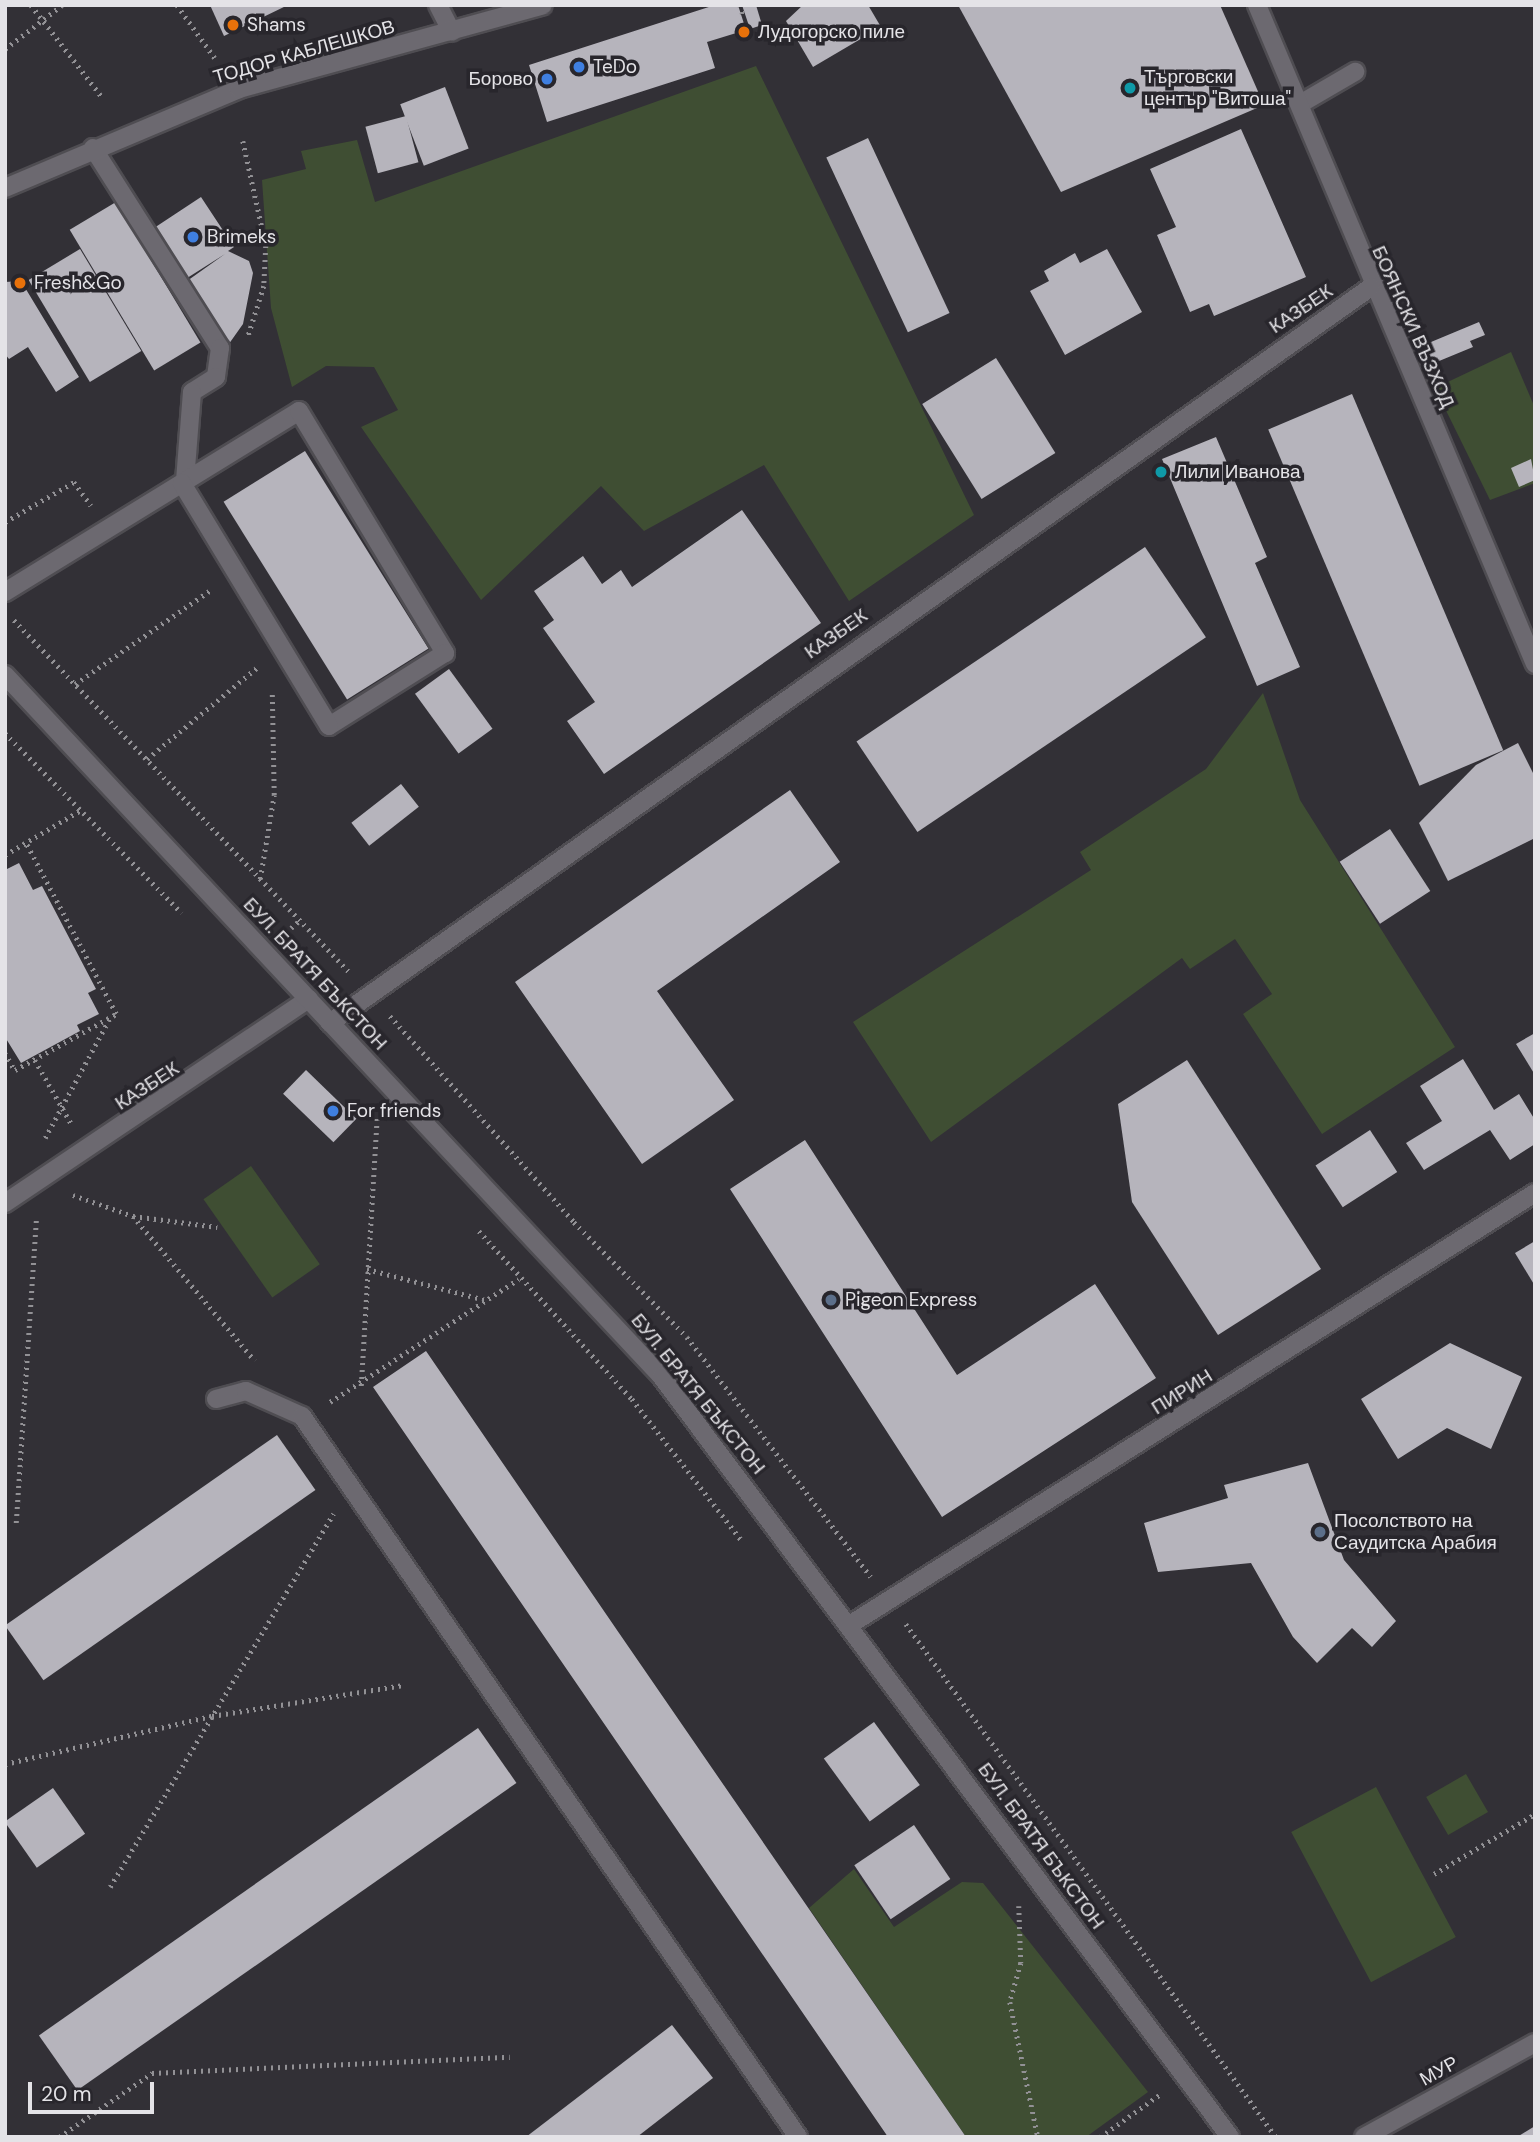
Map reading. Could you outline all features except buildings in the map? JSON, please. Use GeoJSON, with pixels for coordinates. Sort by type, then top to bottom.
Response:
{"type":"FeatureCollection","features":[{"type":"Feature","properties":{"kind":"street"},"geometry":{"type":"LineString","coordinates":[[438,5],[452,32]]}},
{"type":"Feature","properties":{"kind":"street","name":"ТОДОР КАБЛЕШКОВ"},"geometry":{"type":"LineString","coordinates":[[5,188],[93,148],[239,89],[543,5]]}},
{"type":"Feature","properties":{"kind":"street","name":"БОЯНСКИ ВЪЗХОД"},"geometry":{"type":"LineString","coordinates":[[1257,5],[1300,104],[1371,287],[1535,664]]}},
{"type":"Feature","properties":{"kind":"street"},"geometry":{"type":"LineString","coordinates":[[1300,104],[1355,72]]}},
{"type":"Feature","properties":{"kind":"street"},"geometry":{"type":"LineString","coordinates":[[5,592],[184,482],[299,411],[445,653],[329,726],[235,572],[184,482],[192,393],[216,377],[220,348],[93,148]]}},
{"type":"Feature","properties":{"kind":"street","name":"КАЗБЕК"},"geometry":{"type":"LineString","coordinates":[[330,1023],[1371,287]]}},
{"type":"Feature","properties":{"kind":"street","name":"БУЛ. БРАТЯ БЪКСТОН"},"geometry":{"type":"LineString","coordinates":[[5,676],[661,1376],[851,1624],[1230,2137]]}},
{"type":"Feature","properties":{"kind":"street","name":"КАЗБЕК"},"geometry":{"type":"LineString","coordinates":[[5,1203],[309,999]]}},
{"type":"Feature","properties":{"kind":"street","name":"ПИРИН"},"geometry":{"type":"LineString","coordinates":[[851,1624],[1535,1194]]}},
{"type":"Feature","properties":{"kind":"street"},"geometry":{"type":"LineString","coordinates":[[216,1399],[246,1391],[302,1416],[798,2137]]}},
{"type":"Feature","properties":{"kind":"street","name":"МУР"},"geometry":{"type":"LineString","coordinates":[[1364,2137],[1535,2043]]}},
{"type":"Feature","properties":{"kind":"path"},"geometry":{"type":"LineString","coordinates":[[32,5],[102,97]]}},
{"type":"Feature","properties":{"kind":"path"},"geometry":{"type":"LineString","coordinates":[[5,49],[62,5]]}},
{"type":"Feature","properties":{"kind":"path"},"geometry":{"type":"LineString","coordinates":[[177,5],[215,58]]}},
{"type":"Feature","properties":{"kind":"path"},"geometry":{"type":"LineString","coordinates":[[740,5],[743,16]]}},
{"type":"Feature","properties":{"kind":"path"},"geometry":{"type":"LineString","coordinates":[[243,141],[266,246],[264,286],[250,334]]}},
{"type":"Feature","properties":{"kind":"path"},"geometry":{"type":"LineString","coordinates":[[5,522],[74,481]]}},
{"type":"Feature","properties":{"kind":"path"},"geometry":{"type":"LineString","coordinates":[[75,684],[235,572]]}},
{"type":"Feature","properties":{"kind":"path"},"geometry":{"type":"LineString","coordinates":[[5,611],[354,978]]}},
{"type":"Feature","properties":{"kind":"path"},"geometry":{"type":"LineString","coordinates":[[147,760],[264,661],[268,674]]}},
{"type":"Feature","properties":{"kind":"path"},"geometry":{"type":"LineString","coordinates":[[260,880],[274,794],[272,687]]}},
{"type":"Feature","properties":{"kind":"path"},"geometry":{"type":"LineString","coordinates":[[5,733],[191,923]]}},
{"type":"Feature","properties":{"kind":"path"},"geometry":{"type":"LineString","coordinates":[[5,855],[80,810]]}},
{"type":"Feature","properties":{"kind":"path"},"geometry":{"type":"LineString","coordinates":[[5,1053],[15,1070],[116,1014],[26,843]]}},
{"type":"Feature","properties":{"kind":"path"},"geometry":{"type":"LineString","coordinates":[[291,928],[299,920]]}},
{"type":"Feature","properties":{"kind":"path"},"geometry":{"type":"LineString","coordinates":[[384,1010],[574,1222],[687,1337],[889,1600],[1276,2137]]}},
{"type":"Feature","properties":{"kind":"path"},"geometry":{"type":"LineString","coordinates":[[45,1139],[111,1016]]}},
{"type":"Feature","properties":{"kind":"path"},"geometry":{"type":"LineString","coordinates":[[35,1060],[71,1123]]}},
{"type":"Feature","properties":{"kind":"path"},"geometry":{"type":"LineString","coordinates":[[361,1387],[377,1109],[386,1119]]}},
{"type":"Feature","properties":{"kind":"path"},"geometry":{"type":"LineString","coordinates":[[16,1523],[39,1182],[133,1216],[217,1227]]}},
{"type":"Feature","properties":{"kind":"path"},"geometry":{"type":"LineString","coordinates":[[133,1216],[257,1363]]}},
{"type":"Feature","properties":{"kind":"path"},"geometry":{"type":"LineString","coordinates":[[475,1226],[519,1279],[632,1399],[747,1547]]}},
{"type":"Feature","properties":{"kind":"path"},"geometry":{"type":"LineString","coordinates":[[368,1269],[486,1300]]}},
{"type":"Feature","properties":{"kind":"path"},"geometry":{"type":"LineString","coordinates":[[302,1416],[361,1387],[519,1279]]}},
{"type":"Feature","properties":{"kind":"path"},"geometry":{"type":"LineString","coordinates":[[110,1887],[349,1486]]}},
{"type":"Feature","properties":{"kind":"path"},"geometry":{"type":"LineString","coordinates":[[5,1764],[212,1716],[404,1685]]}},
{"type":"Feature","properties":{"kind":"path"},"geometry":{"type":"LineString","coordinates":[[1434,1874],[1535,1814]]}},
{"type":"Feature","properties":{"kind":"path"},"geometry":{"type":"LineString","coordinates":[[1012,1892],[1029,1913]]}},
{"type":"Feature","properties":{"kind":"path"},"geometry":{"type":"LineString","coordinates":[[1020,1902],[1021,1963],[1010,2002],[1038,2137]]}},
{"type":"Feature","properties":{"kind":"path"},"geometry":{"type":"LineString","coordinates":[[59,2137],[152,2073],[510,2057]]}},
{"type":"Feature","properties":{"kind":"path"},"geometry":{"type":"LineString","coordinates":[[1156,2080],[1171,2100]]}},
{"type":"Feature","properties":{"kind":"path"},"geometry":{"type":"LineString","coordinates":[[1100,2137],[1165,2091]]}},
{"type":"Feature","properties":{"kind":"green space"},"geometry":{"type":"Polygon","coordinates":[[[756,66],[974,515],[849,601],[764,465],[644,531],[601,486],[481,600],[361,427],[398,410],[374,367],[326,366],[292,387],[271,308],[262,180],[306,169],[301,151],[357,140],[375,202],[756,66]]]}},
{"type":"Feature","properties":{"kind":"green space"},"geometry":{"type":"Polygon","coordinates":[[[1511,352],[1535,408],[1535,483],[1490,500],[1435,388],[1511,352]]]}},
{"type":"Feature","properties":{"kind":"green space"},"geometry":{"type":"Polygon","coordinates":[[[1263,693],[1300,800],[1455,1047],[1322,1134],[1243,1014],[1272,994],[1235,939],[1190,969],[1182,958],[931,1142],[853,1022],[1091,870],[1080,852],[1206,769],[1263,693]]]}},
{"type":"Feature","properties":{"kind":"green space"},"geometry":{"type":"Polygon","coordinates":[[[251,1166],[320,1264],[272,1298],[203,1199],[251,1166]]]}},
{"type":"Feature","properties":{"kind":"green space"},"geometry":{"type":"Polygon","coordinates":[[[1466,1774],[1488,1812],[1448,1835],[1426,1797],[1466,1774]]]}},
{"type":"Feature","properties":{"kind":"green space"},"geometry":{"type":"Polygon","coordinates":[[[1376,1787],[1456,1937],[1371,1982],[1291,1832],[1376,1787]]]}},
{"type":"Feature","properties":{"kind":"green space"},"geometry":{"type":"Polygon","coordinates":[[[854,1869],[894,1927],[962,1882],[983,1883],[1148,2092],[1086,2137],[966,2137],[809,1908],[854,1869]]]}},
{"type":"Feature","properties":{"kind":"place","name":"Shams"},"geometry":{"type":"Point","coordinates":[233,25]}},
{"type":"Feature","properties":{"kind":"place","name":"Лудогорско пиле"},"geometry":{"type":"Point","coordinates":[744,32]}},
{"type":"Feature","properties":{"kind":"place","name":"TeDo"},"geometry":{"type":"Point","coordinates":[579,67]}},
{"type":"Feature","properties":{"kind":"place","name":"Борово"},"geometry":{"type":"Point","coordinates":[547,79]}},
{"type":"Feature","properties":{"kind":"place","name":"Търговски център \"Витоша\""},"geometry":{"type":"Point","coordinates":[1130,88]}},
{"type":"Feature","properties":{"kind":"place","name":"Brimeks"},"geometry":{"type":"Point","coordinates":[193,237]}},
{"type":"Feature","properties":{"kind":"place","name":"Fresh&Go"},"geometry":{"type":"Point","coordinates":[20,283]}},
{"type":"Feature","properties":{"kind":"place","name":"Лили Иванова"},"geometry":{"type":"Point","coordinates":[1161,472]}},
{"type":"Feature","properties":{"kind":"place","name":"For friends"},"geometry":{"type":"Point","coordinates":[333,1111]}},
{"type":"Feature","properties":{"kind":"place","name":"Pigeon Express"},"geometry":{"type":"Point","coordinates":[831,1300]}},
{"type":"Feature","properties":{"kind":"place","name":"Посолството на Саудитска Арабия"},"geometry":{"type":"Point","coordinates":[1320,1532]}}]}
